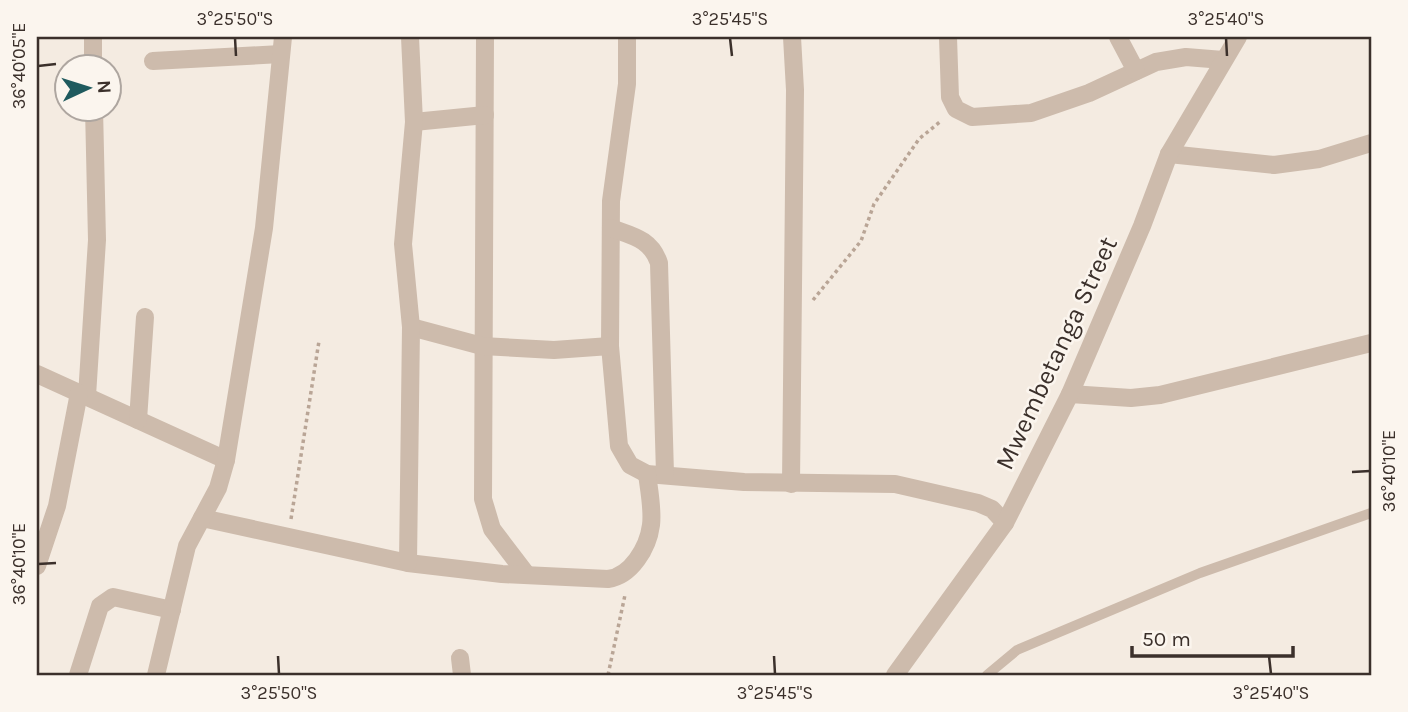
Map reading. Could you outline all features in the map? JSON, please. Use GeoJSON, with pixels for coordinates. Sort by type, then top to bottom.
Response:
{"type":"FeatureCollection","features":[{"type":"Feature","properties":{"kind":"street"},"geometry":{"type":"LineString","coordinates":[[408,563],[411,327],[403,244],[414,122],[410,37]]}},
{"type":"Feature","properties":{"kind":"street"},"geometry":{"type":"LineString","coordinates":[[485,37],[483,499],[492,529],[527,575]]}},
{"type":"Feature","properties":{"kind":"street"},"geometry":{"type":"LineString","coordinates":[[627,37],[628,84],[622,135],[613,174],[610,346],[619,446],[630,465],[647,474],[791,484],[895,484],[936,491],[992,509],[1005,523]]}},
{"type":"Feature","properties":{"kind":"street"},"geometry":{"type":"LineString","coordinates":[[791,484],[795,90],[792,37]]}},
{"type":"Feature","properties":{"kind":"street"},"geometry":{"type":"LineString","coordinates":[[948,37],[950,97],[956,109],[972,117],[1031,113],[1088,93],[1156,62],[1186,57],[1223,60]]}},
{"type":"Feature","properties":{"kind":"street"},"geometry":{"type":"LineString","coordinates":[[1118,37],[1136,71]]}},
{"type":"Feature","properties":{"kind":"street","name":"Mwembetanga Street"},"geometry":{"type":"LineString","coordinates":[[895,675],[1005,523],[1070,394],[1142,226],[1168,154],[1238,37]]}},
{"type":"Feature","properties":{"kind":"street"},"geometry":{"type":"LineString","coordinates":[[153,61],[282,46],[264,228],[226,460],[218,488],[187,546],[156,675]]}},
{"type":"Feature","properties":{"kind":"street"},"geometry":{"type":"LineString","coordinates":[[414,122],[485,115]]}},
{"type":"Feature","properties":{"kind":"street"},"geometry":{"type":"LineString","coordinates":[[37,566],[57,506],[83,395],[97,240],[94,122]]}},
{"type":"Feature","properties":{"kind":"street"},"geometry":{"type":"LineString","coordinates":[[1168,154],[1274,165],[1320,159],[1371,143]]}},
{"type":"Feature","properties":{"kind":"street"},"geometry":{"type":"LineString","coordinates":[[611,228],[641,239],[654,248],[659,263],[666,474]]}},
{"type":"Feature","properties":{"kind":"street"},"geometry":{"type":"LineString","coordinates":[[138,420],[145,317]]}},
{"type":"Feature","properties":{"kind":"street"},"geometry":{"type":"LineString","coordinates":[[411,327],[482,346],[554,350],[610,346]]}},
{"type":"Feature","properties":{"kind":"street"},"geometry":{"type":"LineString","coordinates":[[1070,394],[1131,398],[1160,395],[1371,343]]}},
{"type":"Feature","properties":{"kind":"street"},"geometry":{"type":"LineString","coordinates":[[37,374],[226,460]]}},
{"type":"Feature","properties":{"kind":"street"},"geometry":{"type":"LineString","coordinates":[[202,518],[408,563],[527,575],[621,578],[641,553],[651,527],[647,474]]}},
{"type":"Feature","properties":{"kind":"street"},"geometry":{"type":"LineString","coordinates":[[78,675],[100,606],[113,597],[172,610]]}},
{"type":"Feature","properties":{"kind":"lane"},"geometry":{"type":"LineString","coordinates":[[987,675],[1017,650],[1200,573],[1371,513]]}},
{"type":"Feature","properties":{"kind":"path"},"geometry":{"type":"LineString","coordinates":[[793,327],[861,241],[874,204],[919,139],[956,109]]}},
{"type":"Feature","properties":{"kind":"path"},"geometry":{"type":"LineString","coordinates":[[288,537],[318,341]]}},
{"type":"Feature","properties":{"kind":"path"},"geometry":{"type":"LineString","coordinates":[[608,675],[630,569]]}}]}
